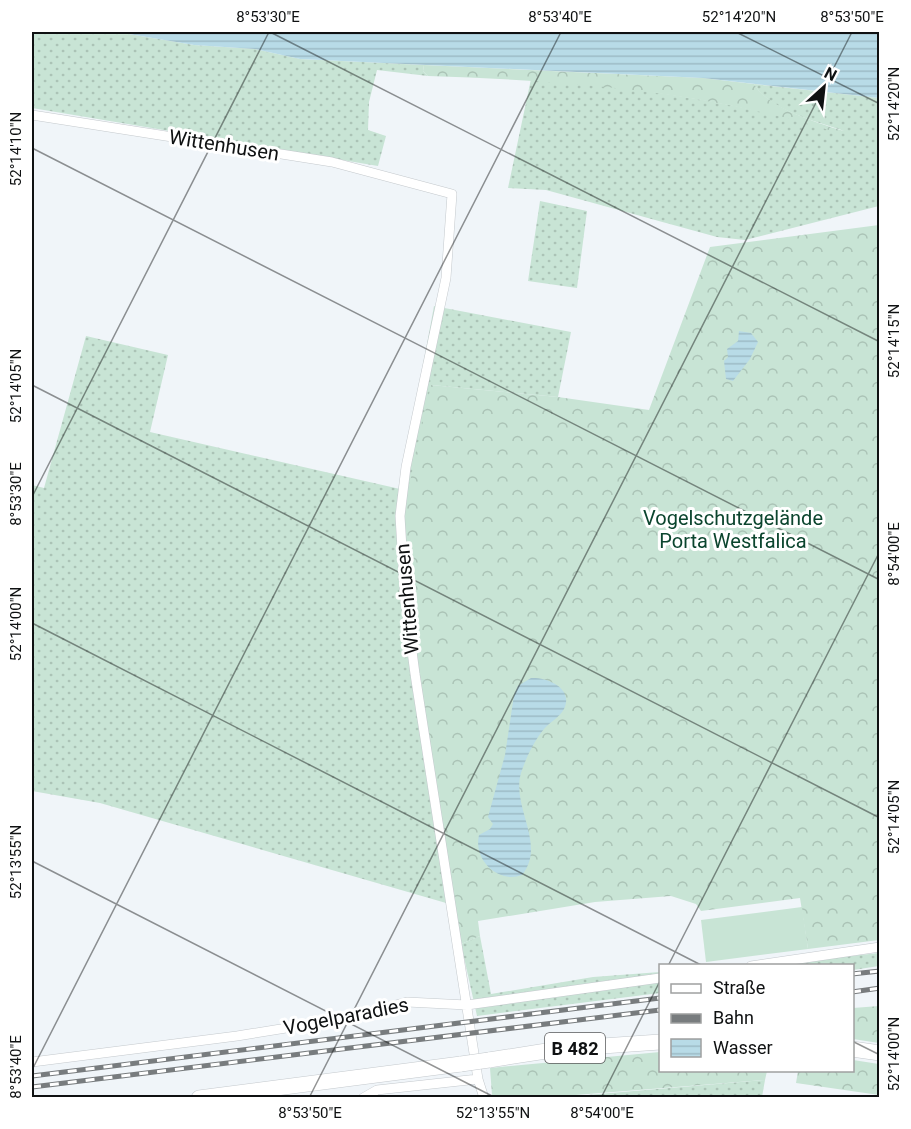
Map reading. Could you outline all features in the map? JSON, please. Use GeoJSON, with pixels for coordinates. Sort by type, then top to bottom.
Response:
{"type":"FeatureCollection","features":[{"type":"Feature","properties":{"kind":"main road","name":"B 482"},"geometry":{"type":"LineString","coordinates":[[199,1098],[559,1049],[659,1042]]}},
{"type":"Feature","properties":{"kind":"main road"},"geometry":{"type":"LineString","coordinates":[[854,1049],[879,1053]]}},
{"type":"Feature","properties":{"kind":"street","name":"Wittenhusen"},"geometry":{"type":"LineString","coordinates":[[32,115],[332,162],[452,194],[446,278],[406,467],[400,516],[405,598],[414,674],[478,1079],[484,1098]]}},
{"type":"Feature","properties":{"kind":"street"},"geometry":{"type":"LineString","coordinates":[[764,964],[879,947]]}},
{"type":"Feature","properties":{"kind":"street","name":"Vogelparadies"},"geometry":{"type":"LineString","coordinates":[[32,1062],[237,1036],[342,1019],[407,1002],[466,1005],[659,978]]}},
{"type":"Feature","properties":{"kind":"street"},"geometry":{"type":"LineString","coordinates":[[363,1098],[377,1089],[478,1079]]}},
{"type":"Feature","properties":{"kind":"green space"},"geometry":{"type":"Polygon","coordinates":[[[32,32],[117,32],[194,45],[255,49],[300,59],[424,65],[423,71],[428,76],[377,70],[369,102],[368,130],[386,136],[378,166],[32,108],[32,32]]]}},
{"type":"Feature","properties":{"kind":"green space"},"geometry":{"type":"Polygon","coordinates":[[[424,65],[703,78],[754,84],[761,93],[782,108],[845,132],[839,133],[787,118],[686,97],[635,90],[533,81],[428,76],[423,71],[424,65]]]}},
{"type":"Feature","properties":{"kind":"green space"},"geometry":{"type":"Polygon","coordinates":[[[531,79],[650,91],[766,112],[844,131],[782,108],[761,93],[754,84],[879,98],[879,206],[745,240],[717,237],[546,190],[508,188],[531,79]]]}},
{"type":"Feature","properties":{"kind":"green space"},"geometry":{"type":"Polygon","coordinates":[[[540,201],[587,211],[577,288],[528,281],[540,201]]]}},
{"type":"Feature","properties":{"kind":"green space","name":"Vogelschutzgelände Porta Westfalica"},"geometry":{"type":"Polygon","coordinates":[[[879,225],[879,940],[808,949],[800,898],[701,911],[696,904],[671,896],[595,902],[478,921],[480,936],[461,944],[407,601],[403,524],[431,385],[558,397],[649,410],[710,247],[879,225]]]}},
{"type":"Feature","properties":{"kind":"green space"},"geometry":{"type":"Polygon","coordinates":[[[434,306],[571,332],[558,397],[431,385],[453,905],[100,803],[32,791],[32,485],[44,488],[86,336],[168,355],[150,432],[400,489],[434,306]]]}},
{"type":"Feature","properties":{"kind":"green space"},"geometry":{"type":"Polygon","coordinates":[[[802,907],[808,949],[706,962],[701,920],[802,907]]]}},
{"type":"Feature","properties":{"kind":"green space"},"geometry":{"type":"Polygon","coordinates":[[[480,936],[491,994],[593,977],[659,972],[659,993],[477,1016],[461,944],[480,936]]]}},
{"type":"Feature","properties":{"kind":"green space"},"geometry":{"type":"Polygon","coordinates":[[[879,953],[879,966],[854,970],[854,964],[773,964],[879,953]]]}},
{"type":"Feature","properties":{"kind":"green space"},"geometry":{"type":"Polygon","coordinates":[[[879,1006],[879,1043],[854,1039],[854,1008],[879,1006]]]}},
{"type":"Feature","properties":{"kind":"green space"},"geometry":{"type":"Polygon","coordinates":[[[659,1052],[659,1072],[767,1072],[765,1080],[551,1097],[492,1095],[490,1068],[659,1052]]]}},
{"type":"Feature","properties":{"kind":"green space"},"geometry":{"type":"Polygon","coordinates":[[[854,1060],[879,1064],[879,1095],[796,1083],[798,1072],[854,1072],[854,1060]]]}},
{"type":"Feature","properties":{"kind":"green space"},"geometry":{"type":"Polygon","coordinates":[[[765,1080],[762,1097],[551,1098],[765,1080]]]}},
{"type":"Feature","properties":{"kind":"water"},"geometry":{"type":"Polygon","coordinates":[[[117,32],[879,32],[879,98],[703,78],[300,59],[255,49],[194,45],[117,32]]]}},
{"type":"Feature","properties":{"kind":"water"},"geometry":{"type":"Polygon","coordinates":[[[739,331],[751,333],[758,342],[750,359],[733,381],[726,379],[724,361],[728,357],[727,349],[738,341],[739,331]]]}},
{"type":"Feature","properties":{"kind":"water"},"geometry":{"type":"Polygon","coordinates":[[[531,678],[544,679],[557,685],[565,695],[566,702],[562,712],[537,739],[521,773],[520,799],[530,838],[529,863],[522,875],[504,876],[489,868],[484,861],[478,844],[479,835],[490,829],[493,824],[488,817],[505,755],[514,695],[518,686],[531,678]]]}},
{"type":"Feature","properties":{"kind":"railway"},"geometry":{"type":"LineString","coordinates":[[854,974],[880,971]]}},
{"type":"Feature","properties":{"kind":"railway"},"geometry":{"type":"LineString","coordinates":[[854,992],[880,988]]}},
{"type":"Feature","properties":{"kind":"railway"},"geometry":{"type":"LineString","coordinates":[[32,1076],[659,998]]}},
{"type":"Feature","properties":{"kind":"railway"},"geometry":{"type":"LineString","coordinates":[[32,1087],[659,1010]]}}]}
